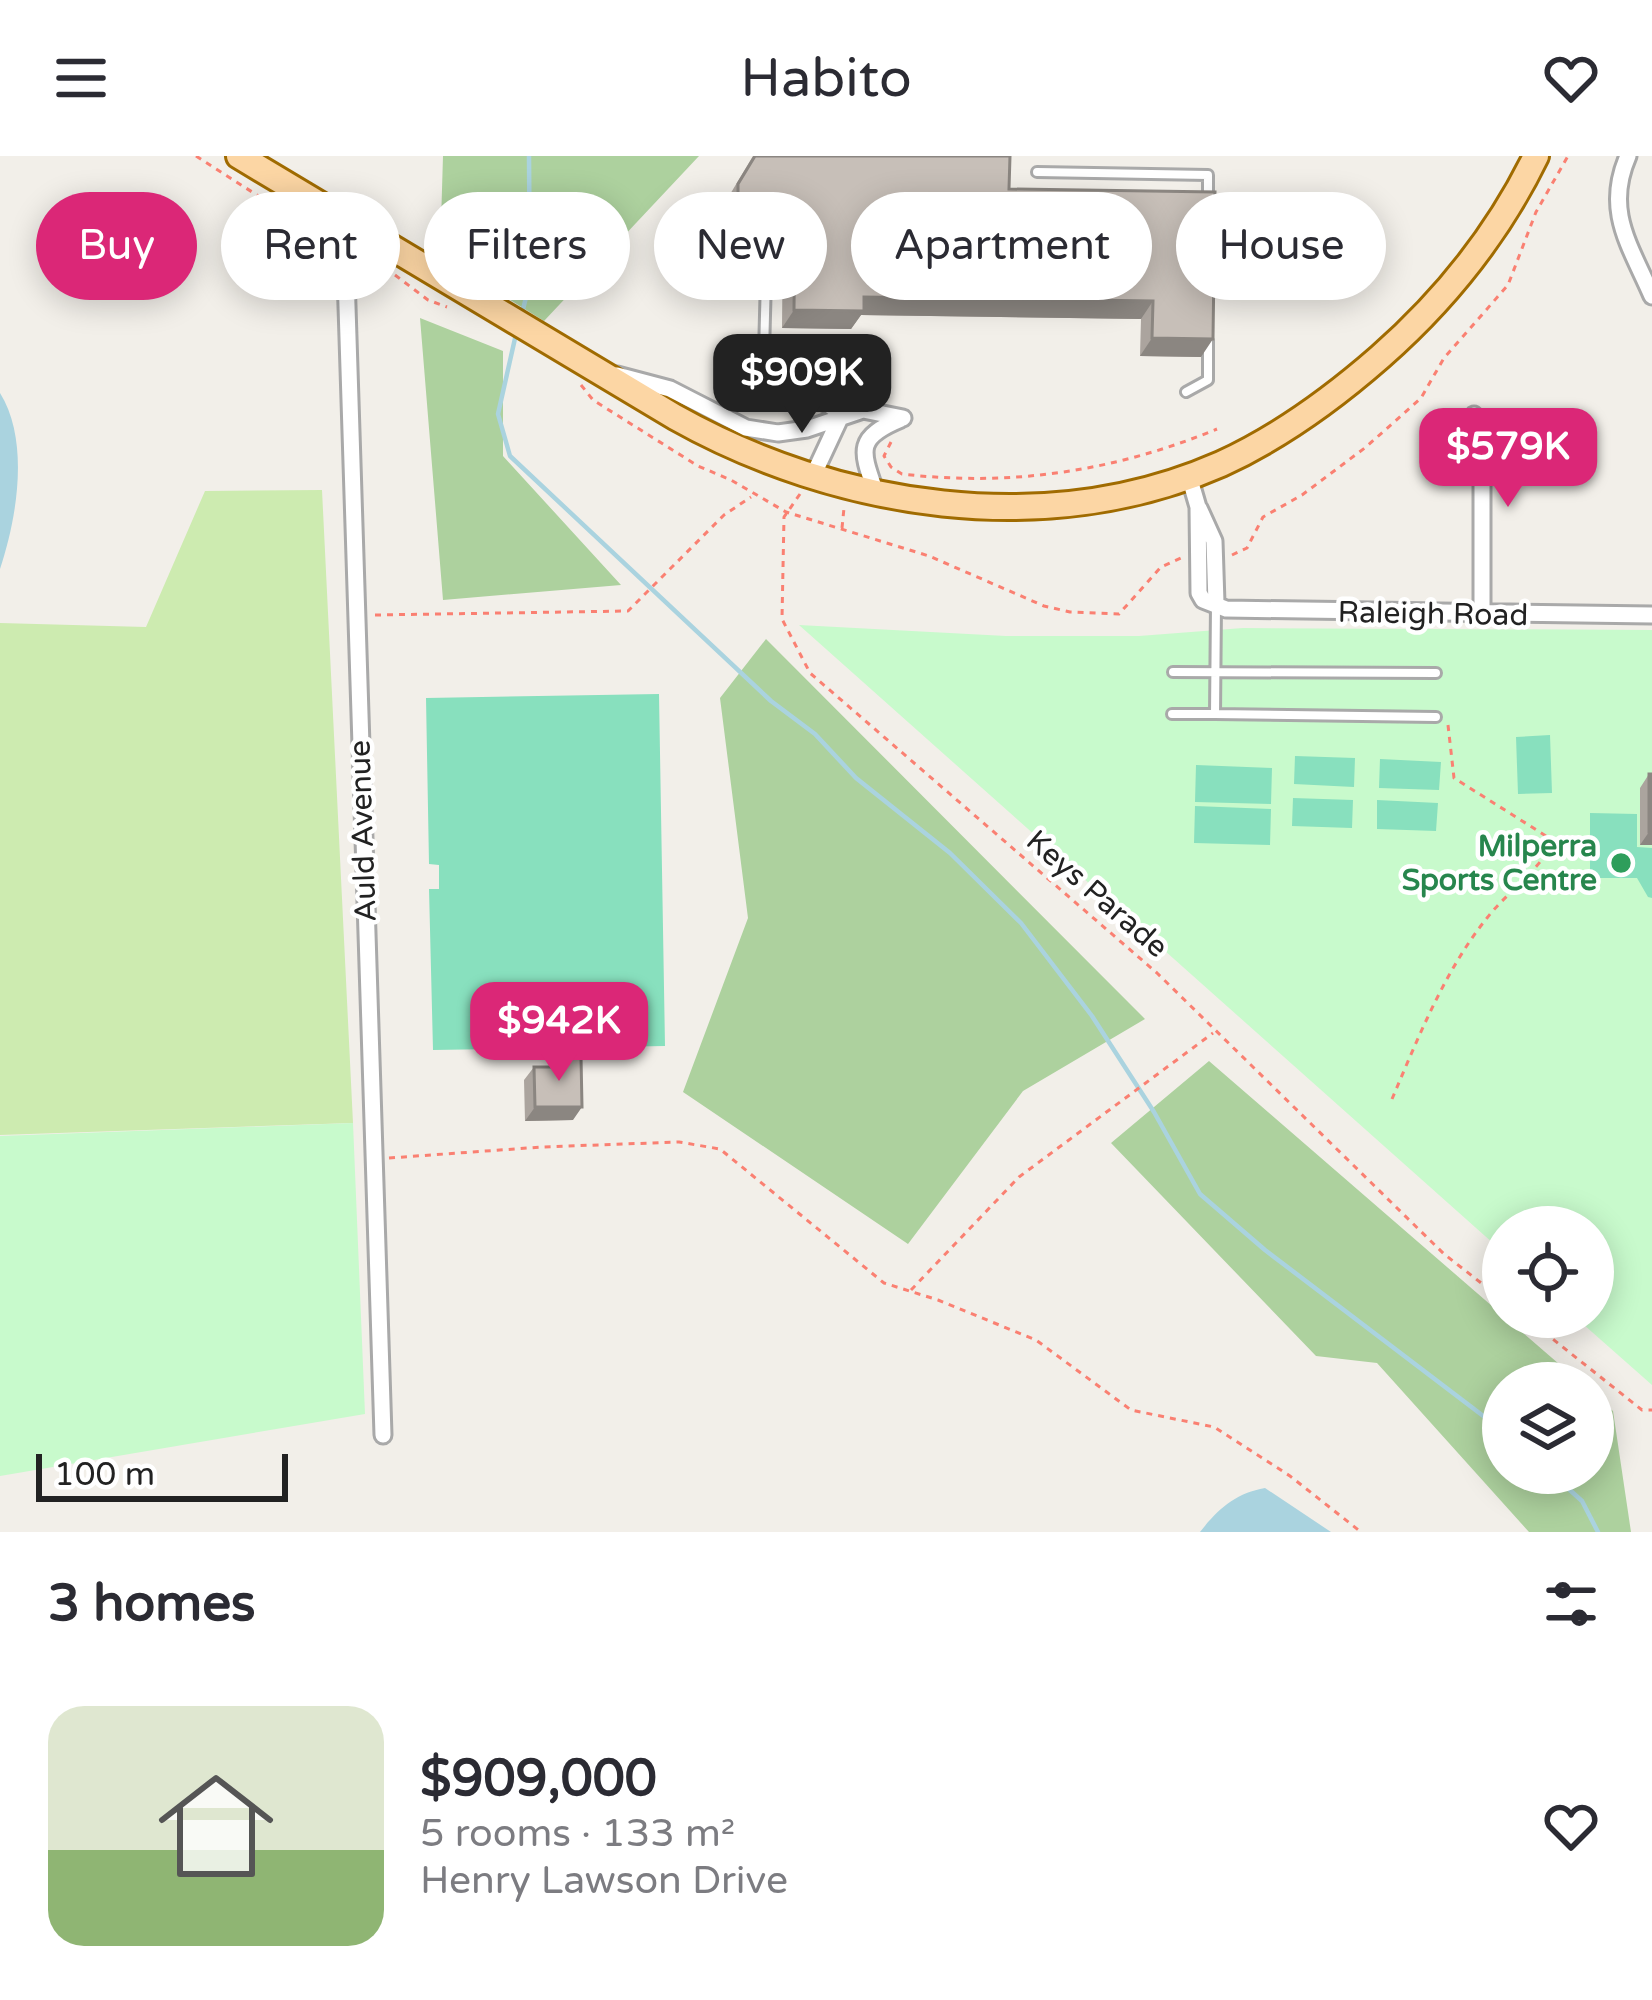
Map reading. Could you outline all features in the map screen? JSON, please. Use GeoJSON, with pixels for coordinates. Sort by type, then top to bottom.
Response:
{"type":"FeatureCollection","features":[{"type":"Feature","properties":{"kind":"main road"},"geometry":{"type":"LineString","coordinates":[[239,156],[299,192]]}},
{"type":"Feature","properties":{"kind":"main road"},"geometry":{"type":"LineString","coordinates":[[400,252],[558,347],[587,373],[716,439],[812,478],[876,493],[953,505],[1019,506],[1132,494],[1233,458],[1306,416],[1399,340],[1476,255],[1536,156]]}},
{"type":"Feature","properties":{"kind":"street"},"geometry":{"type":"LineString","coordinates":[[1628,156],[1616,202],[1652,296]]}},
{"type":"Feature","properties":{"kind":"street","name":"Auld Avenue"},"geometry":{"type":"LineString","coordinates":[[347,300],[383,1435]]}},
{"type":"Feature","properties":{"kind":"street"},"geometry":{"type":"LineString","coordinates":[[587,373],[670,389],[746,428],[778,433],[807,429],[863,410],[903,418],[878,428],[865,442],[866,465],[876,493]]}},
{"type":"Feature","properties":{"kind":"street"},"geometry":{"type":"LineString","coordinates":[[1474,415],[1482,446],[1482,614]]}},
{"type":"Feature","properties":{"kind":"street"},"geometry":{"type":"LineString","coordinates":[[812,478],[840,418]]}},
{"type":"Feature","properties":{"kind":"street"},"geometry":{"type":"LineString","coordinates":[[1189,476],[1198,506],[1198,584],[1203,599],[1216,603]]}},
{"type":"Feature","properties":{"kind":"street","name":"Raleigh Road"},"geometry":{"type":"LineString","coordinates":[[1216,603],[1240,612],[1652,615]]}},
{"type":"Feature","properties":{"kind":"lane"},"geometry":{"type":"LineString","coordinates":[[1037,172],[1208,175],[1208,192]]}},
{"type":"Feature","properties":{"kind":"lane"},"geometry":{"type":"LineString","coordinates":[[765,300],[764,353],[746,376],[826,406],[840,418]]}},
{"type":"Feature","properties":{"kind":"lane"},"geometry":{"type":"LineString","coordinates":[[1186,392],[1208,380],[1208,334]]}},
{"type":"Feature","properties":{"kind":"lane"},"geometry":{"type":"LineString","coordinates":[[1215,714],[1216,603]]}},
{"type":"Feature","properties":{"kind":"lane"},"geometry":{"type":"LineString","coordinates":[[1173,672],[1436,674]]}},
{"type":"Feature","properties":{"kind":"lane"},"geometry":{"type":"LineString","coordinates":[[1172,714],[1436,717]]}},
{"type":"Feature","properties":{"kind":"path"},"geometry":{"type":"LineString","coordinates":[[196,156],[252,192]]}},
{"type":"Feature","properties":{"kind":"path"},"geometry":{"type":"LineString","coordinates":[[1222,558],[1247,548],[1263,518],[1366,447],[1421,398],[1444,358],[1508,284],[1536,212],[1568,156]]}},
{"type":"Feature","properties":{"kind":"path"},"geometry":{"type":"LineString","coordinates":[[587,373],[585,392],[593,400],[753,496],[786,512],[929,556],[1043,606],[1070,612],[1123,612],[1161,567],[1190,557]]}},
{"type":"Feature","properties":{"kind":"path"},"geometry":{"type":"LineString","coordinates":[[807,382],[890,382]]}},
{"type":"Feature","properties":{"kind":"path"},"geometry":{"type":"LineString","coordinates":[[892,440],[884,456],[902,473],[1009,480],[1144,457],[1217,429]]}},
{"type":"Feature","properties":{"kind":"path"},"geometry":{"type":"LineString","coordinates":[[786,512],[812,478]]}},
{"type":"Feature","properties":{"kind":"path"},"geometry":{"type":"LineString","coordinates":[[374,615],[536,610],[614,613],[638,604],[724,515],[753,496]]}},
{"type":"Feature","properties":{"kind":"path"},"geometry":{"type":"LineString","coordinates":[[842,529],[844,508]]}},
{"type":"Feature","properties":{"kind":"path","name":"Keys Parade"},"geometry":{"type":"LineString","coordinates":[[786,512],[782,620],[810,673],[1157,973],[1444,1254],[1482,1284]]}},
{"type":"Feature","properties":{"kind":"path"},"geometry":{"type":"LineString","coordinates":[[1436,717],[1447,717],[1454,778],[1554,841],[1578,847]]}},
{"type":"Feature","properties":{"kind":"path"},"geometry":{"type":"LineString","coordinates":[[1392,1100],[1425,1020],[1486,919],[1546,857],[1554,841]]}},
{"type":"Feature","properties":{"kind":"path"},"geometry":{"type":"LineString","coordinates":[[910,1292],[1019,1178],[1214,1032]]}},
{"type":"Feature","properties":{"kind":"path"},"geometry":{"type":"LineString","coordinates":[[374,1158],[679,1142],[720,1149],[884,1283],[1036,1340],[1131,1410],[1214,1427],[1290,1476],[1361,1532]]}},
{"type":"Feature","properties":{"kind":"path"},"geometry":{"type":"LineString","coordinates":[[1551,1338],[1642,1410],[1652,1410]]}},
{"type":"Feature","properties":{"kind":"green space"},"geometry":{"type":"Polygon","coordinates":[[[443,156],[699,156],[665,192],[654,192],[654,204],[630,229],[630,192],[442,192],[443,156]]]}},
{"type":"Feature","properties":{"kind":"green space"},"geometry":{"type":"Polygon","coordinates":[[[510,300],[564,300],[544,321],[510,300]]]}},
{"type":"Feature","properties":{"kind":"green space"},"geometry":{"type":"Polygon","coordinates":[[[420,318],[503,351],[503,456],[621,585],[443,600],[420,318]]]}},
{"type":"Feature","properties":{"kind":"green space"},"geometry":{"type":"Polygon","coordinates":[[[322,490],[353,1123],[0,1135],[0,623],[146,627],[205,491],[322,490]]]}},
{"type":"Feature","properties":{"kind":"green space","name":"Milperra Sports Centre"},"geometry":{"type":"Polygon","coordinates":[[[799,625],[1006,636],[1139,636],[1243,628],[1652,630],[1652,1385],[1599,1338],[1614,1338],[1614,1206],[1482,1206],[1482,1233],[799,625]]]}},
{"type":"Feature","properties":{"kind":"green space"},"geometry":{"type":"Polygon","coordinates":[[[766,639],[1145,1019],[1023,1091],[908,1244],[683,1092],[748,918],[720,698],[766,639]]]}},
{"type":"Feature","properties":{"kind":"green space"},"geometry":{"type":"Polygon","coordinates":[[[659,694],[665,1046],[433,1050],[429,889],[439,889],[439,865],[429,864],[426,698],[659,694]]]}},
{"type":"Feature","properties":{"kind":"green space"},"geometry":{"type":"Polygon","coordinates":[[[1550,735],[1552,793],[1518,794],[1516,737],[1550,735]]]}},
{"type":"Feature","properties":{"kind":"green space"},"geometry":{"type":"Polygon","coordinates":[[[1295,756],[1355,758],[1354,787],[1294,784],[1295,756]]]}},
{"type":"Feature","properties":{"kind":"green space"},"geometry":{"type":"Polygon","coordinates":[[[1380,759],[1441,762],[1439,790],[1379,788],[1380,759]]]}},
{"type":"Feature","properties":{"kind":"green space"},"geometry":{"type":"Polygon","coordinates":[[[1196,765],[1272,768],[1271,804],[1195,802],[1196,765]]]}},
{"type":"Feature","properties":{"kind":"green space"},"geometry":{"type":"Polygon","coordinates":[[[1293,798],[1353,800],[1352,828],[1292,826],[1293,798]]]}},
{"type":"Feature","properties":{"kind":"green space"},"geometry":{"type":"Polygon","coordinates":[[[1377,800],[1438,803],[1436,831],[1377,829],[1377,800]]]}},
{"type":"Feature","properties":{"kind":"green space"},"geometry":{"type":"Polygon","coordinates":[[[1195,806],[1271,809],[1270,845],[1194,843],[1195,806]]]}},
{"type":"Feature","properties":{"kind":"green space","name":"Milperra Sports Centre"},"geometry":{"type":"Polygon","coordinates":[[[1590,813],[1637,814],[1637,847],[1652,848],[1652,898],[1637,878],[1590,878],[1590,813]]]}},
{"type":"Feature","properties":{"kind":"green space"},"geometry":{"type":"Polygon","coordinates":[[[1209,1061],[1482,1297],[1482,1338],[1529,1338],[1557,1362],[1482,1362],[1482,1480],[1377,1363],[1316,1356],[1111,1143],[1209,1061]]]}},
{"type":"Feature","properties":{"kind":"green space"},"geometry":{"type":"Polygon","coordinates":[[[353,1123],[365,1414],[0,1476],[0,1136],[353,1123]]]}},
{"type":"Feature","properties":{"kind":"green space"},"geometry":{"type":"Polygon","coordinates":[[[1614,1418],[1631,1532],[1529,1532],[1495,1494],[1614,1494],[1614,1418]]]}},
{"type":"Feature","properties":{"kind":"water"},"geometry":{"type":"Polygon","coordinates":[[[0,393],[15,434],[18,480],[0,569],[0,393]]]}},
{"type":"Feature","properties":{"kind":"water"},"geometry":{"type":"Polygon","coordinates":[[[1265,1488],[1331,1532],[1200,1532],[1228,1503],[1265,1488]]]}},
{"type":"Feature","properties":{"kind":"building"},"geometry":{"type":"Polygon","coordinates":[[[755,156],[1010,156],[1009,189],[1215,192],[1176,192],[1176,300],[1214,300],[1213,339],[1152,338],[1153,301],[1081,300],[1152,300],[1152,192],[851,192],[851,300],[864,300],[864,311],[794,310],[794,300],[827,300],[827,192],[738,192],[755,156]]]}},
{"type":"Feature","properties":{"kind":"building"},"geometry":{"type":"Polygon","coordinates":[[[1652,774],[1652,832],[1649,832],[1652,774]]]}},
{"type":"Feature","properties":{"kind":"building"},"geometry":{"type":"Polygon","coordinates":[[[581,1057],[582,1107],[535,1107],[534,1067],[555,1067],[555,1058],[581,1057]]]}},
{"type":"Feature","properties":{"kind":"waterway"},"geometry":{"type":"LineString","coordinates":[[521,317],[530,282],[529,156]]}},
{"type":"Feature","properties":{"kind":"waterway"},"geometry":{"type":"LineString","coordinates":[[516,334],[498,414],[510,456],[771,701],[815,734],[856,778],[950,853],[1021,923],[1092,1016],[1200,1194],[1265,1250],[1482,1415]]}},
{"type":"Feature","properties":{"kind":"waterway"},"geometry":{"type":"LineString","coordinates":[[1574,1494],[1598,1532]]}},
{"type":"Feature","properties":{"kind":"place","name":"Milperra Sports Centre"},"geometry":{"type":"Point","coordinates":[1621,863]}}]}
